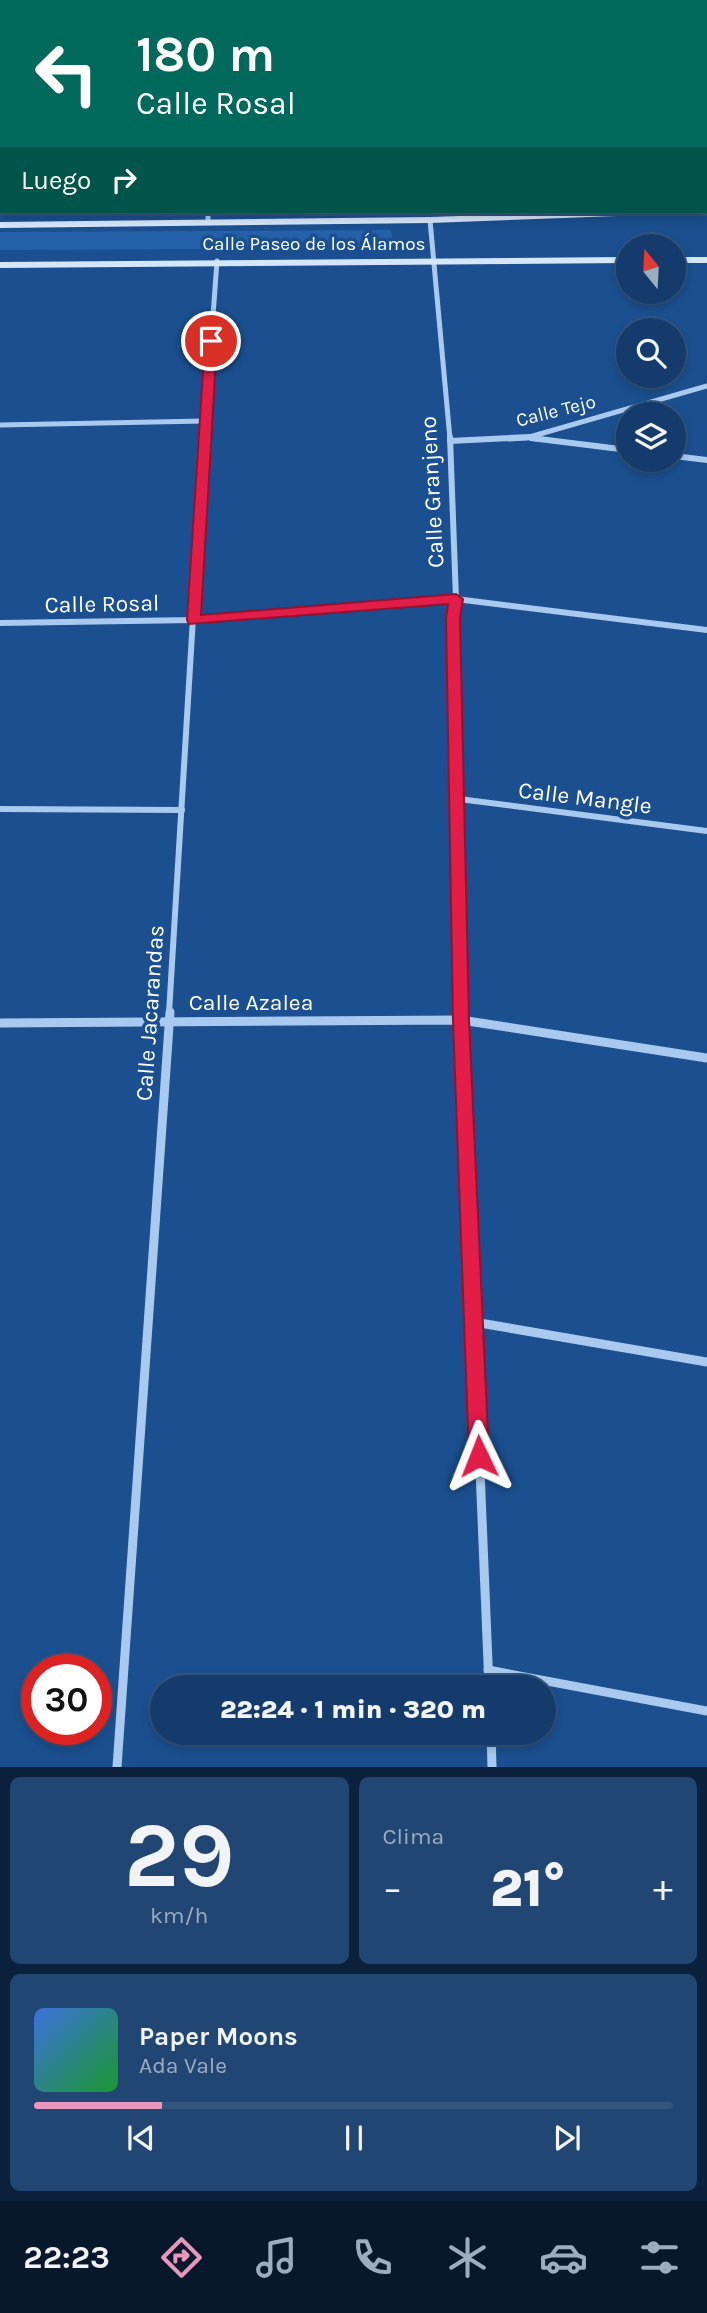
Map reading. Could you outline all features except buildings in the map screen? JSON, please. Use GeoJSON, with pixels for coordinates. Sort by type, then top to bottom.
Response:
{"type":"FeatureCollection","features":[{"type":"Feature","properties":{"kind":"main road","name":"Calle Paseo de los Álamos"},"geometry":{"type":"LineString","coordinates":[[0,225],[208,217],[430,220],[590,214]]}},
{"type":"Feature","properties":{"kind":"main road","name":"Calle Paseo de los Álamos"},"geometry":{"type":"LineString","coordinates":[[0,265],[217,261],[616,260]]}},
{"type":"Feature","properties":{"kind":"main road"},"geometry":{"type":"LineString","coordinates":[[686,260],[707,260]]}},
{"type":"Feature","properties":{"kind":"street","name":"Calle Granjeno"},"geometry":{"type":"LineString","coordinates":[[430,220],[436,261],[450,441],[456,599],[453,618],[459,799],[461,1020],[488,1675]]}},
{"type":"Feature","properties":{"kind":"street","name":"Calle Jacarandas"},"geometry":{"type":"LineString","coordinates":[[117,1767],[169,1021],[217,261]]}},
{"type":"Feature","properties":{"kind":"street","name":"Calle Tejo"},"geometry":{"type":"LineString","coordinates":[[450,441],[526,438],[707,386]]}},
{"type":"Feature","properties":{"kind":"street"},"geometry":{"type":"LineString","coordinates":[[0,425],[205,421]]}},
{"type":"Feature","properties":{"kind":"street"},"geometry":{"type":"LineString","coordinates":[[526,438],[616,449]]}},
{"type":"Feature","properties":{"kind":"street"},"geometry":{"type":"LineString","coordinates":[[686,457],[707,460]]}},
{"type":"Feature","properties":{"kind":"street","name":"Calle Rosal"},"geometry":{"type":"LineString","coordinates":[[0,622],[194,620],[456,599],[707,630]]}},
{"type":"Feature","properties":{"kind":"street","name":"Calle Mangle"},"geometry":{"type":"LineString","coordinates":[[459,799],[707,831]]}},
{"type":"Feature","properties":{"kind":"street"},"geometry":{"type":"LineString","coordinates":[[0,809],[182,810]]}},
{"type":"Feature","properties":{"kind":"street","name":"Calle Azalea"},"geometry":{"type":"LineString","coordinates":[[0,1023],[461,1020],[707,1058]]}},
{"type":"Feature","properties":{"kind":"street"},"geometry":{"type":"LineString","coordinates":[[474,1322],[707,1362]]}},
{"type":"Feature","properties":{"kind":"street"},"geometry":{"type":"LineString","coordinates":[[488,1670],[707,1711]]}},
{"type":"Feature","properties":{"kind":"street"},"geometry":{"type":"LineString","coordinates":[[491,1745],[492,1767]]}},
{"type":"Feature","properties":{"kind":"shaded area"},"geometry":{"type":"Polygon","coordinates":[[[391,230],[394,248],[0,250],[0,232],[391,230]]]}},
{"type":"Feature","properties":{"kind":"route"},"geometry":{"type":"LineString","coordinates":[[211,341],[194,620],[456,599],[453,618],[459,799],[461,1020],[479,1456]]}}]}
